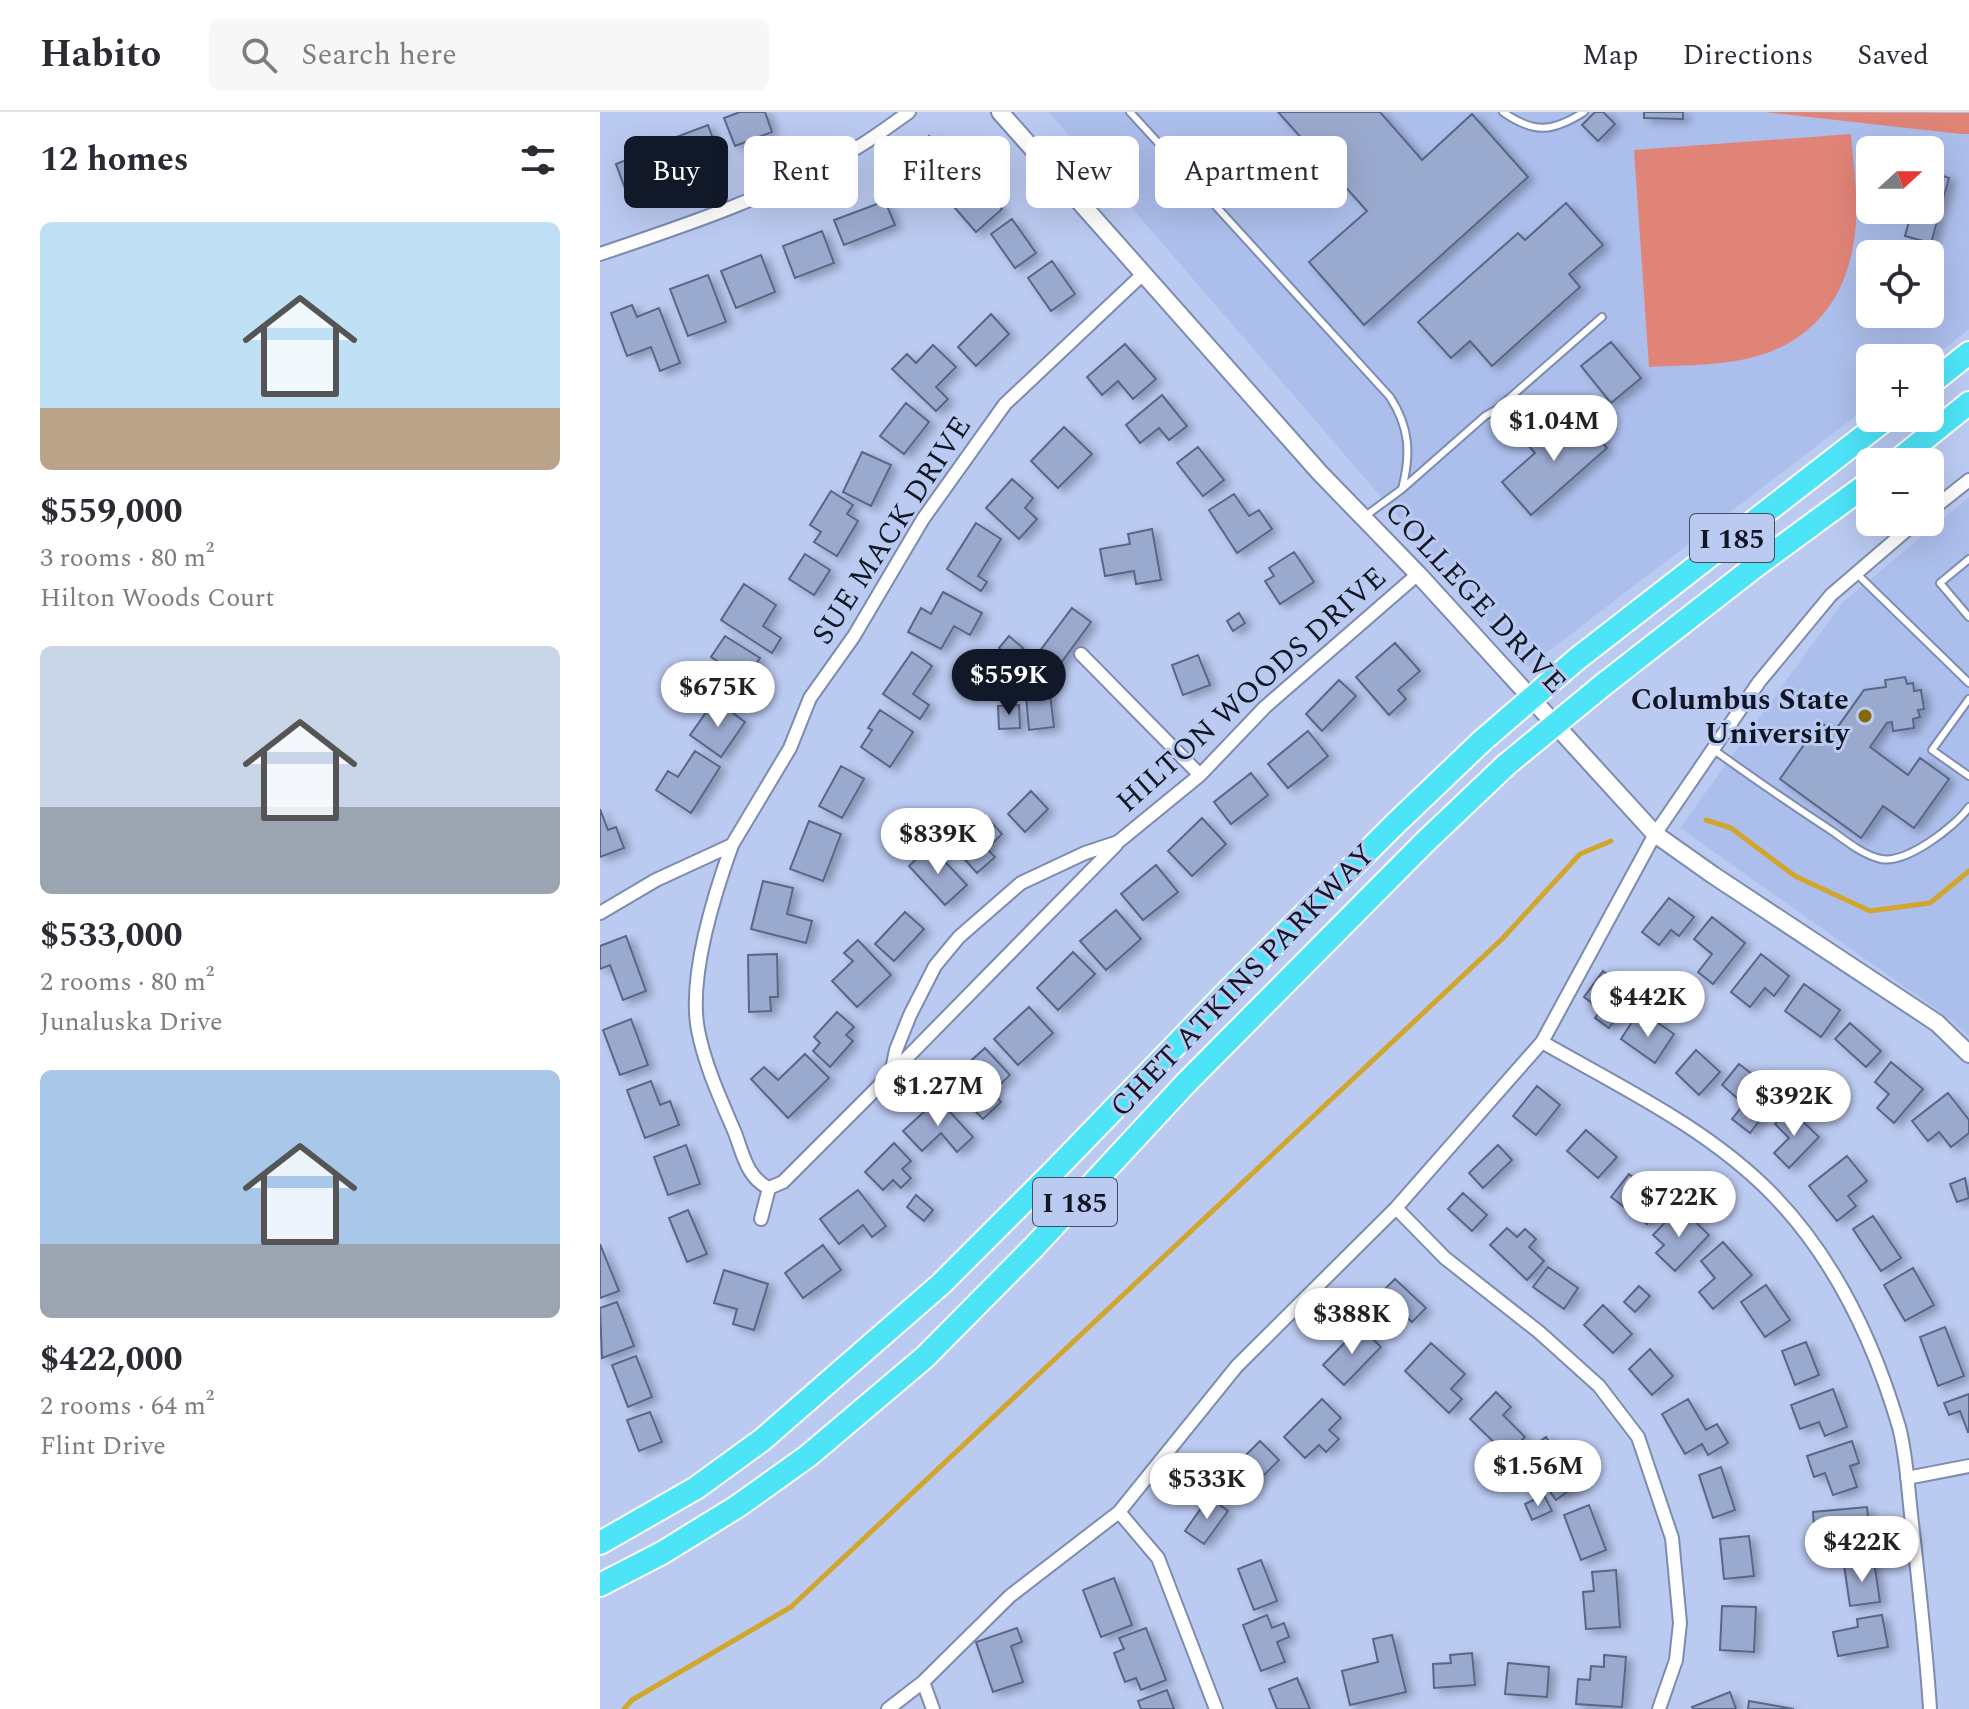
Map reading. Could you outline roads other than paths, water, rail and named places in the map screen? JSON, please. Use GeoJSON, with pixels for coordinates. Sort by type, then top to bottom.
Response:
{"type":"FeatureCollection","features":[{"type":"Feature","properties":{"kind":"highway"},"geometry":{"type":"LineString","coordinates":[[1944,373],[1966,355]]}},
{"type":"Feature","properties":{"kind":"highway"},"geometry":{"type":"LineString","coordinates":[[1913,448],[1969,403]]}},
{"type":"Feature","properties":{"kind":"highway","name":"CHET ATKINS PARKWAY"},"geometry":{"type":"LineString","coordinates":[[600,1543],[696,1488],[762,1440],[941,1284],[1231,988],[1482,741],[1577,659],[1869,432]]}},
{"type":"Feature","properties":{"kind":"highway","name":"CHET ATKINS PARKWAY"},"geometry":{"type":"LineString","coordinates":[[600,1585],[662,1553],[738,1506],[808,1456],[925,1357],[1034,1247],[1186,1083],[1425,842],[1506,765],[1753,568],[1856,492]]}},
{"type":"Feature","properties":{"kind":"street"},"geometry":{"type":"LineString","coordinates":[[600,254],[657,235],[794,179],[858,147],[909,112]]}},
{"type":"Feature","properties":{"kind":"street","name":"COLLEGE DRIVE"},"geometry":{"type":"LineString","coordinates":[[1000,112],[1142,275],[1655,834],[1937,1023],[1969,1054]]}},
{"type":"Feature","properties":{"kind":"street","name":"SUE MACK DRIVE"},"geometry":{"type":"LineString","coordinates":[[769,1188],[760,1184],[748,1169],[716,1089],[698,1028],[698,988],[706,927],[732,845],[790,748],[810,698],[854,636],[923,519],[1005,404],[1142,275]]}},
{"type":"Feature","properties":{"kind":"street"},"geometry":{"type":"LineString","coordinates":[[1944,500],[1969,480]]}},
{"type":"Feature","properties":{"kind":"street"},"geometry":{"type":"LineString","coordinates":[[888,1709],[923,1682],[1010,1596],[1119,1512],[1237,1366],[1396,1208],[1542,1042],[1655,834],[1759,682],[1831,595],[1900,536]]}},
{"type":"Feature","properties":{"kind":"street","name":"HILTON WOODS DRIVE"},"geometry":{"type":"LineString","coordinates":[[769,1188],[783,1182],[1118,842],[1200,775],[1265,707],[1418,574]]}},
{"type":"Feature","properties":{"kind":"street"},"geometry":{"type":"LineString","coordinates":[[1081,654],[1200,775]]}},
{"type":"Feature","properties":{"kind":"street","name":"HILTON WOODS DRIVE"},"geometry":{"type":"LineString","coordinates":[[891,1074],[896,1050],[910,1015],[935,966],[959,937],[1021,883],[1085,853],[1118,842]]}},
{"type":"Feature","properties":{"kind":"street"},"geometry":{"type":"LineString","coordinates":[[600,913],[656,880],[732,845]]}},
{"type":"Feature","properties":{"kind":"street"},"geometry":{"type":"LineString","coordinates":[[1542,1042],[1660,1110],[1717,1147],[1773,1195],[1824,1256],[1863,1328],[1899,1428],[1907,1478],[1930,1709]]}},
{"type":"Feature","properties":{"kind":"street"},"geometry":{"type":"LineString","coordinates":[[761,1219],[769,1188]]}},
{"type":"Feature","properties":{"kind":"street"},"geometry":{"type":"LineString","coordinates":[[1396,1208],[1445,1258],[1539,1332],[1599,1386],[1638,1437],[1672,1538],[1680,1623],[1676,1660],[1659,1709]]}},
{"type":"Feature","properties":{"kind":"street"},"geometry":{"type":"LineString","coordinates":[[1907,1478],[1969,1466]]}},
{"type":"Feature","properties":{"kind":"street"},"geometry":{"type":"LineString","coordinates":[[1119,1512],[1158,1558],[1216,1709]]}},
{"type":"Feature","properties":{"kind":"street"},"geometry":{"type":"LineString","coordinates":[[923,1682],[933,1709]]}},
{"type":"Feature","properties":{"kind":"lane"},"geometry":{"type":"LineString","coordinates":[[1130,112],[1390,397],[1408,435],[1409,461],[1402,489]]}},
{"type":"Feature","properties":{"kind":"lane"},"geometry":{"type":"LineString","coordinates":[[1503,112],[1535,129],[1553,128],[1584,112]]}},
{"type":"Feature","properties":{"kind":"lane"},"geometry":{"type":"LineString","coordinates":[[1364,517],[1402,489],[1602,317]]}},
{"type":"Feature","properties":{"kind":"lane"},"geometry":{"type":"LineString","coordinates":[[1969,559],[1940,583],[1969,617]]}},
{"type":"Feature","properties":{"kind":"lane"},"geometry":{"type":"LineString","coordinates":[[1856,573],[1969,682]]}},
{"type":"Feature","properties":{"kind":"lane"},"geometry":{"type":"LineString","coordinates":[[1969,699],[1932,750],[1969,776]]}},
{"type":"Feature","properties":{"kind":"lane"},"geometry":{"type":"LineString","coordinates":[[1714,750],[1778,796],[1879,859],[1890,859],[1926,844],[1959,822],[1969,807]]}},
{"type":"Feature","properties":{"kind":"waterway"},"geometry":{"type":"LineString","coordinates":[[1706,820],[1731,828],[1795,876],[1870,911],[1930,903],[1969,871]]}},
{"type":"Feature","properties":{"kind":"waterway"},"geometry":{"type":"LineString","coordinates":[[624,1709],[632,1700],[791,1607],[1503,938],[1580,854],[1611,841]]}},
{"type":"Feature","properties":{"kind":"place","name":"Columbus State University"},"geometry":{"type":"Point","coordinates":[1865,716]}}]}
